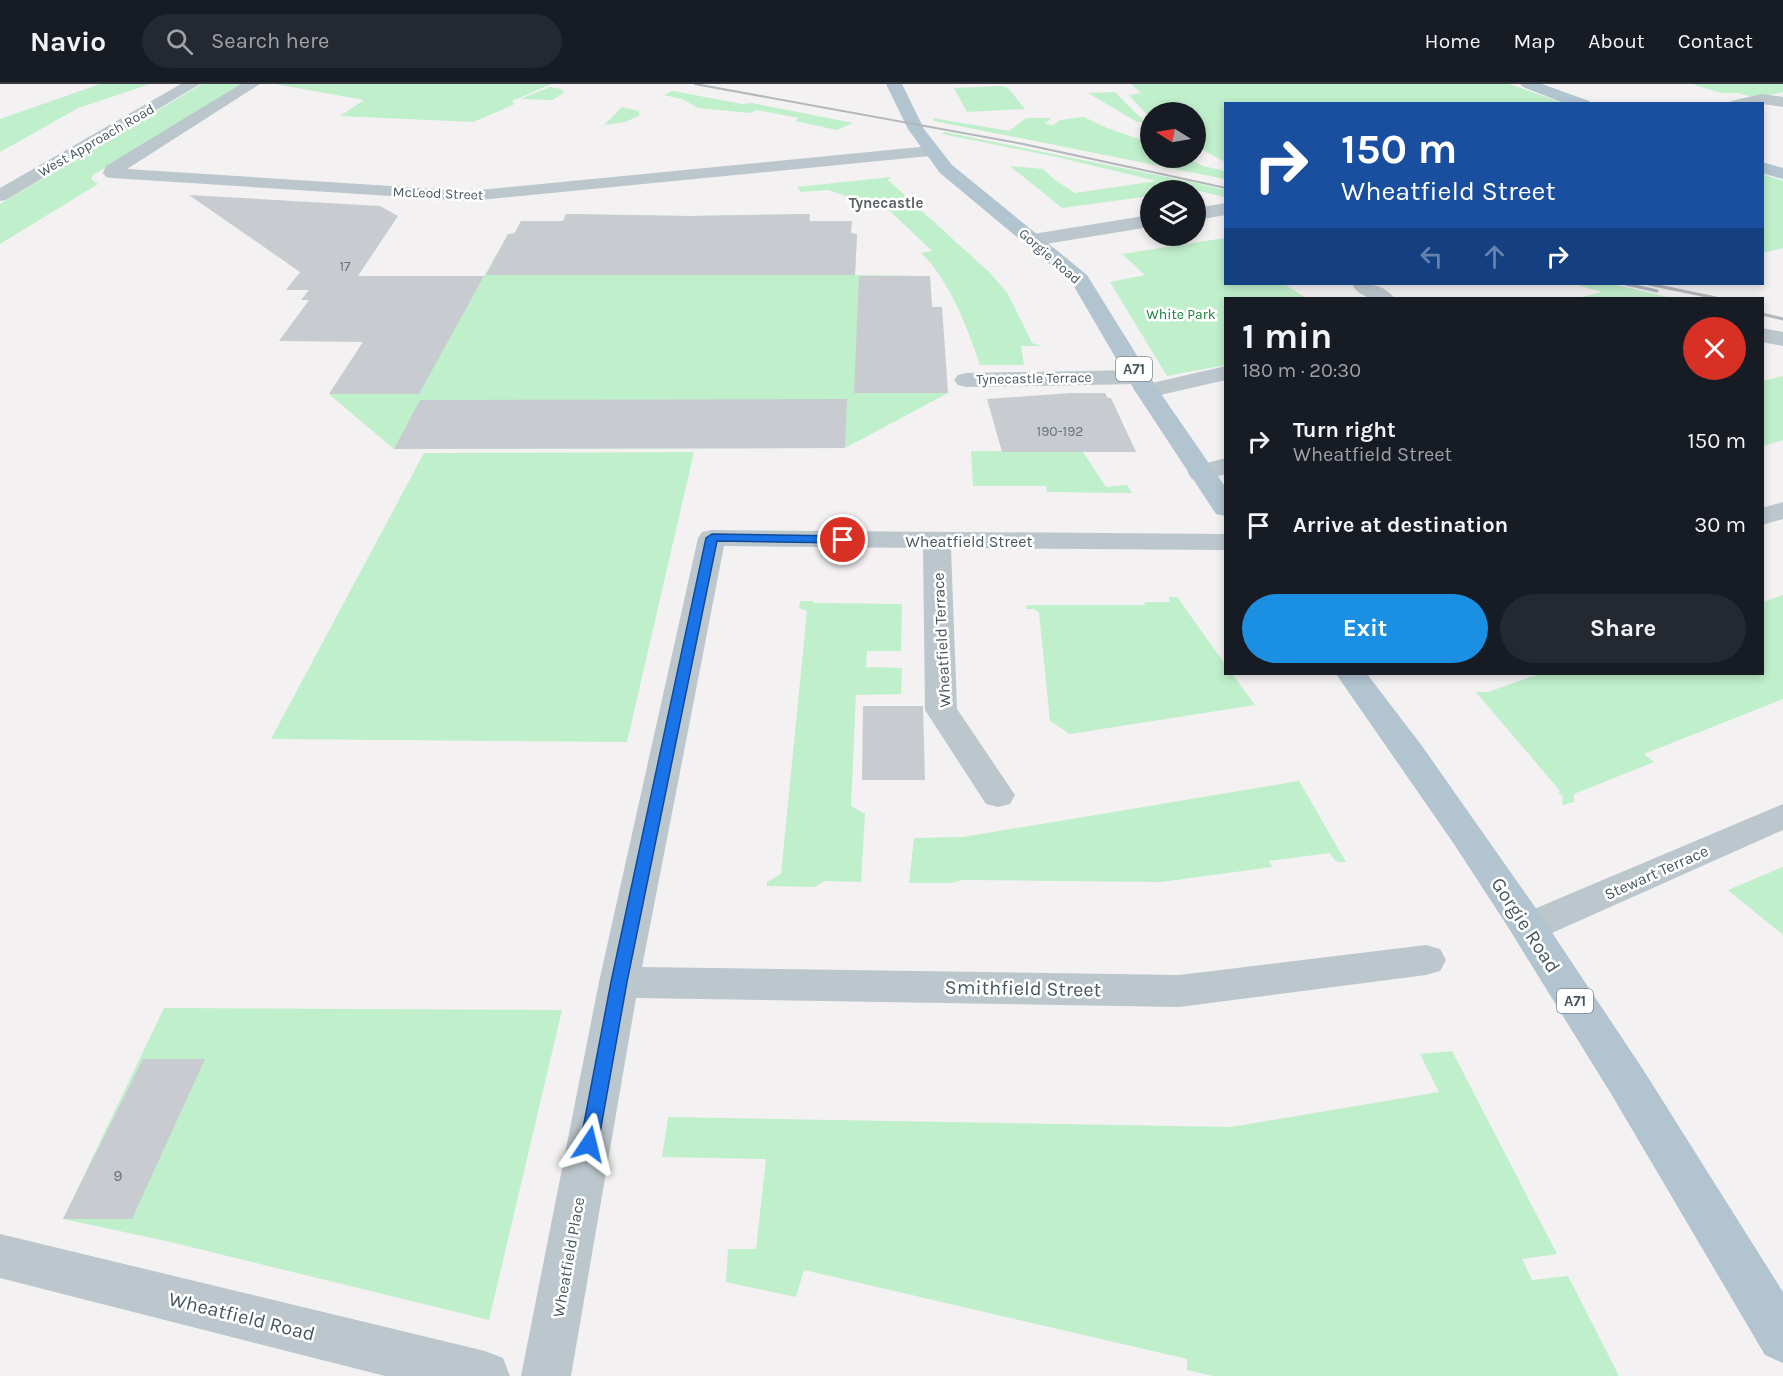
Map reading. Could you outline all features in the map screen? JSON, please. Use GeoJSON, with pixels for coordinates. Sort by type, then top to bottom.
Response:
{"type":"FeatureCollection","features":[{"type":"Feature","properties":{"kind":"main road","name":"Gorgie Road"},"geometry":{"type":"LineString","coordinates":[[894,84],[907,116],[930,151],[951,174],[1080,279],[1143,384],[1213,470],[1224,502]]}},
{"type":"Feature","properties":{"kind":"main road"},"geometry":{"type":"LineString","coordinates":[[1528,84],[1578,102]]}},
{"type":"Feature","properties":{"kind":"main road"},"geometry":{"type":"LineString","coordinates":[[1764,167],[1783,174]]}},
{"type":"Feature","properties":{"kind":"main road","name":"Gorgie Road"},"geometry":{"type":"LineString","coordinates":[[1352,675],[1433,784],[1529,927],[1783,1338]]}},
{"type":"Feature","properties":{"kind":"street","name":"West Approach Road"},"geometry":{"type":"LineString","coordinates":[[0,196],[192,84]]}},
{"type":"Feature","properties":{"kind":"street","name":"McLeod Street"},"geometry":{"type":"LineString","coordinates":[[252,84],[117,166],[112,173],[470,196],[930,151]]}},
{"type":"Feature","properties":{"kind":"street"},"geometry":{"type":"LineString","coordinates":[[1742,100],[1762,99],[1783,102]]}},
{"type":"Feature","properties":{"kind":"street"},"geometry":{"type":"LineString","coordinates":[[1206,212],[1224,209]]}},
{"type":"Feature","properties":{"kind":"street"},"geometry":{"type":"LineString","coordinates":[[1033,240],[1140,223]]}},
{"type":"Feature","properties":{"kind":"street"},"geometry":{"type":"LineString","coordinates":[[1363,286],[1381,297]]}},
{"type":"Feature","properties":{"kind":"street"},"geometry":{"type":"LineString","coordinates":[[1764,334],[1783,339]]}},
{"type":"Feature","properties":{"kind":"street"},"geometry":{"type":"LineString","coordinates":[[1143,384],[1224,373]]}},
{"type":"Feature","properties":{"kind":"street","name":"Tynecastle Terrace"},"geometry":{"type":"LineString","coordinates":[[966,380],[1143,384]]}},
{"type":"Feature","properties":{"kind":"street"},"geometry":{"type":"LineString","coordinates":[[1764,516],[1783,510]]}},
{"type":"Feature","properties":{"kind":"street","name":"Wheatfield Street"},"geometry":{"type":"LineString","coordinates":[[712,538],[1224,542]]}},
{"type":"Feature","properties":{"kind":"street","name":"Wheatfield Place"},"geometry":{"type":"LineString","coordinates":[[546,1376],[619,982],[712,538]]}},
{"type":"Feature","properties":{"kind":"street","name":"Wheatfield Terrace"},"geometry":{"type":"LineString","coordinates":[[937,541],[941,710],[998,795]]}},
{"type":"Feature","properties":{"kind":"street","name":"Stewart Terrace"},"geometry":{"type":"LineString","coordinates":[[1529,927],[1783,816]]}},
{"type":"Feature","properties":{"kind":"street","name":"Smithfield Street"},"geometry":{"type":"LineString","coordinates":[[619,982],[1179,990],[1426,960]]}},
{"type":"Feature","properties":{"kind":"street","name":"Wheatfield Road"},"geometry":{"type":"LineString","coordinates":[[0,1256],[485,1376]]}},
{"type":"Feature","properties":{"kind":"green space"},"geometry":{"type":"Polygon","coordinates":[[[100,84],[150,84],[78,108],[0,152],[0,119],[100,84]]]}},
{"type":"Feature","properties":{"kind":"green space"},"geometry":{"type":"Polygon","coordinates":[[[202,84],[242,84],[93,175],[91,179],[98,184],[0,244],[0,204],[202,84]]]}},
{"type":"Feature","properties":{"kind":"green space"},"geometry":{"type":"Polygon","coordinates":[[[275,84],[551,84],[512,101],[513,105],[473,122],[340,116],[364,100],[275,84]]]}},
{"type":"Feature","properties":{"kind":"green space"},"geometry":{"type":"Polygon","coordinates":[[[1131,84],[1509,84],[1561,102],[1224,102],[1224,161],[1206,152],[1206,102],[1140,102],[1140,107],[1129,95],[1141,93],[1131,84]]]}},
{"type":"Feature","properties":{"kind":"green space"},"geometry":{"type":"Polygon","coordinates":[[[1692,84],[1783,84],[1783,92],[1756,98],[1738,93],[1721,93],[1692,84]]]}},
{"type":"Feature","properties":{"kind":"green space"},"geometry":{"type":"Polygon","coordinates":[[[1001,86],[1008,88],[1025,109],[967,112],[954,88],[1001,86]]]}},
{"type":"Feature","properties":{"kind":"green space"},"geometry":{"type":"Polygon","coordinates":[[[550,87],[561,89],[564,93],[552,100],[520,99],[550,87]]]}},
{"type":"Feature","properties":{"kind":"green space"},"geometry":{"type":"Polygon","coordinates":[[[673,91],[742,104],[752,103],[853,123],[837,130],[795,121],[799,118],[756,110],[751,113],[698,108],[682,99],[664,95],[673,91]]]}},
{"type":"Feature","properties":{"kind":"green space"},"geometry":{"type":"Polygon","coordinates":[[[1115,92],[1140,117],[1140,122],[1137,122],[1088,93],[1115,92]]]}},
{"type":"Feature","properties":{"kind":"green space"},"geometry":{"type":"Polygon","coordinates":[[[622,107],[639,111],[639,116],[625,122],[604,125],[622,107]]]}},
{"type":"Feature","properties":{"kind":"green space"},"geometry":{"type":"Polygon","coordinates":[[[1084,117],[1140,140],[1140,162],[934,121],[933,118],[1009,131],[1026,118],[1051,118],[1045,124],[1053,125],[1060,120],[1084,117]]]}},
{"type":"Feature","properties":{"kind":"green space"},"geometry":{"type":"Polygon","coordinates":[[[945,132],[1181,180],[1153,180],[1057,157],[942,134],[945,132]]]}},
{"type":"Feature","properties":{"kind":"green space"},"geometry":{"type":"Polygon","coordinates":[[[1010,166],[1043,169],[1075,193],[1140,183],[1140,197],[1062,208],[1010,166]]]}},
{"type":"Feature","properties":{"kind":"green space"},"geometry":{"type":"Polygon","coordinates":[[[1206,167],[1224,171],[1224,179],[1170,168],[1206,167]]]}},
{"type":"Feature","properties":{"kind":"green space"},"geometry":{"type":"Polygon","coordinates":[[[1764,175],[1783,181],[1783,248],[1764,253],[1764,175]]]}},
{"type":"Feature","properties":{"kind":"green space"},"geometry":{"type":"Polygon","coordinates":[[[891,177],[888,180],[990,273],[1008,294],[1032,343],[1042,346],[1021,346],[1024,365],[980,365],[970,336],[949,290],[921,253],[932,251],[890,211],[828,190],[801,192],[797,187],[891,177]]]}},
{"type":"Feature","properties":{"kind":"green space"},"geometry":{"type":"Polygon","coordinates":[[[1206,185],[1224,190],[1224,197],[1206,193],[1206,185]]]}},
{"type":"Feature","properties":{"kind":"green space"},"geometry":{"type":"Polygon","coordinates":[[[566,214],[689,216],[810,214],[810,221],[857,234],[855,275],[930,276],[932,307],[948,393],[845,448],[394,449],[329,394],[406,276],[484,276],[508,234],[563,221],[566,214]]]}},
{"type":"Feature","properties":{"kind":"green space","name":"White Park"},"geometry":{"type":"Polygon","coordinates":[[[1224,238],[1224,285],[1286,285],[1304,297],[1224,297],[1224,365],[1167,376],[1110,282],[1145,275],[1122,254],[1174,246],[1206,246],[1206,241],[1224,238]]]}},
{"type":"Feature","properties":{"kind":"green space"},"geometry":{"type":"Polygon","coordinates":[[[1578,285],[1616,285],[1668,297],[1581,297],[1602,292],[1578,285]]]}},
{"type":"Feature","properties":{"kind":"green space"},"geometry":{"type":"Polygon","coordinates":[[[1783,376],[1783,440],[1764,446],[1764,381],[1783,376]]]}},
{"type":"Feature","properties":{"kind":"green space"},"geometry":{"type":"Polygon","coordinates":[[[971,451],[1083,452],[1106,487],[1127,485],[1132,493],[1047,492],[1046,486],[973,486],[971,451]]]}},
{"type":"Feature","properties":{"kind":"green space"},"geometry":{"type":"Polygon","coordinates":[[[694,452],[627,742],[271,739],[424,453],[694,452]]]}},
{"type":"Feature","properties":{"kind":"green space"},"geometry":{"type":"Polygon","coordinates":[[[1783,595],[1783,699],[1644,754],[1654,762],[1574,794],[1574,802],[1562,805],[1563,797],[1558,792],[1560,791],[1476,692],[1488,692],[1536,675],[1764,675],[1764,602],[1783,595]]]}},
{"type":"Feature","properties":{"kind":"green space"},"geometry":{"type":"Polygon","coordinates":[[[1169,597],[1177,597],[1224,663],[1224,675],[1233,675],[1255,705],[1070,734],[1050,721],[1039,613],[1034,609],[1026,609],[1027,605],[1145,605],[1144,602],[1170,602],[1169,597]]]}},
{"type":"Feature","properties":{"kind":"green space"},"geometry":{"type":"Polygon","coordinates":[[[800,601],[902,604],[901,651],[867,651],[866,667],[902,668],[901,694],[856,695],[851,806],[865,814],[861,882],[824,881],[815,887],[767,886],[767,882],[781,874],[807,611],[799,608],[800,601]]]}},
{"type":"Feature","properties":{"kind":"green space"},"geometry":{"type":"Polygon","coordinates":[[[1299,781],[1346,862],[1336,861],[1330,853],[1269,861],[1272,867],[1161,882],[962,880],[951,883],[909,883],[914,838],[963,837],[1299,781]]]}},
{"type":"Feature","properties":{"kind":"green space"},"geometry":{"type":"Polygon","coordinates":[[[1783,867],[1783,935],[1728,890],[1783,867]]]}},
{"type":"Feature","properties":{"kind":"green space"},"geometry":{"type":"Polygon","coordinates":[[[164,1008],[562,1010],[489,1320],[166,1241],[63,1219],[164,1008]]]}},
{"type":"Feature","properties":{"kind":"green space"},"geometry":{"type":"Polygon","coordinates":[[[1452,1051],[1557,1254],[1522,1259],[1532,1280],[1568,1276],[1619,1376],[1213,1376],[1187,1370],[1187,1359],[804,1270],[796,1297],[726,1282],[728,1249],[756,1249],[766,1159],[662,1157],[668,1117],[1231,1127],[1439,1092],[1420,1054],[1452,1051]]]}},
{"type":"Feature","properties":{"kind":"building"},"geometry":{"type":"Polygon","coordinates":[[[189,195],[380,206],[398,216],[358,276],[484,276],[419,394],[329,394],[363,342],[279,341],[309,300],[301,300],[309,290],[286,290],[300,272],[189,195]]]}},
{"type":"Feature","properties":{"kind":"building"},"geometry":{"type":"Polygon","coordinates":[[[566,214],[689,216],[810,214],[809,221],[852,221],[851,234],[857,234],[855,275],[486,275],[508,234],[514,234],[521,221],[563,221],[566,214]]]}},
{"type":"Feature","properties":{"kind":"building"},"geometry":{"type":"Polygon","coordinates":[[[859,276],[930,276],[932,307],[942,307],[948,393],[854,393],[859,276]]]}},
{"type":"Feature","properties":{"kind":"building"},"geometry":{"type":"Polygon","coordinates":[[[1105,393],[1108,398],[1111,398],[1136,452],[1002,452],[987,399],[1105,393]]]}},
{"type":"Feature","properties":{"kind":"building"},"geometry":{"type":"Polygon","coordinates":[[[847,399],[845,448],[394,449],[420,400],[847,399]]]}},
{"type":"Feature","properties":{"kind":"building"},"geometry":{"type":"Polygon","coordinates":[[[863,706],[923,706],[925,780],[862,780],[863,706]]]}},
{"type":"Feature","properties":{"kind":"building"},"geometry":{"type":"Polygon","coordinates":[[[143,1059],[205,1059],[132,1219],[63,1219],[143,1059]]]}},
{"type":"Feature","properties":{"kind":"railway"},"geometry":{"type":"LineString","coordinates":[[695,84],[1023,144],[1224,188]]}},
{"type":"Feature","properties":{"kind":"railway"},"geometry":{"type":"LineString","coordinates":[[1630,285],[1657,291]]}},
{"type":"Feature","properties":{"kind":"railway"},"geometry":{"type":"LineString","coordinates":[[1654,285],[1711,297]]}},
{"type":"Feature","properties":{"kind":"railway"},"geometry":{"type":"LineString","coordinates":[[1764,314],[1783,319]]}},
{"type":"Feature","properties":{"kind":"district","name":"Tynecastle"},"geometry":{"type":"Point","coordinates":[886,203]}},
{"type":"Feature","properties":{"kind":"route"},"geometry":{"type":"LineString","coordinates":[[589,1144],[619,982],[712,538],[843,540]]}}]}
